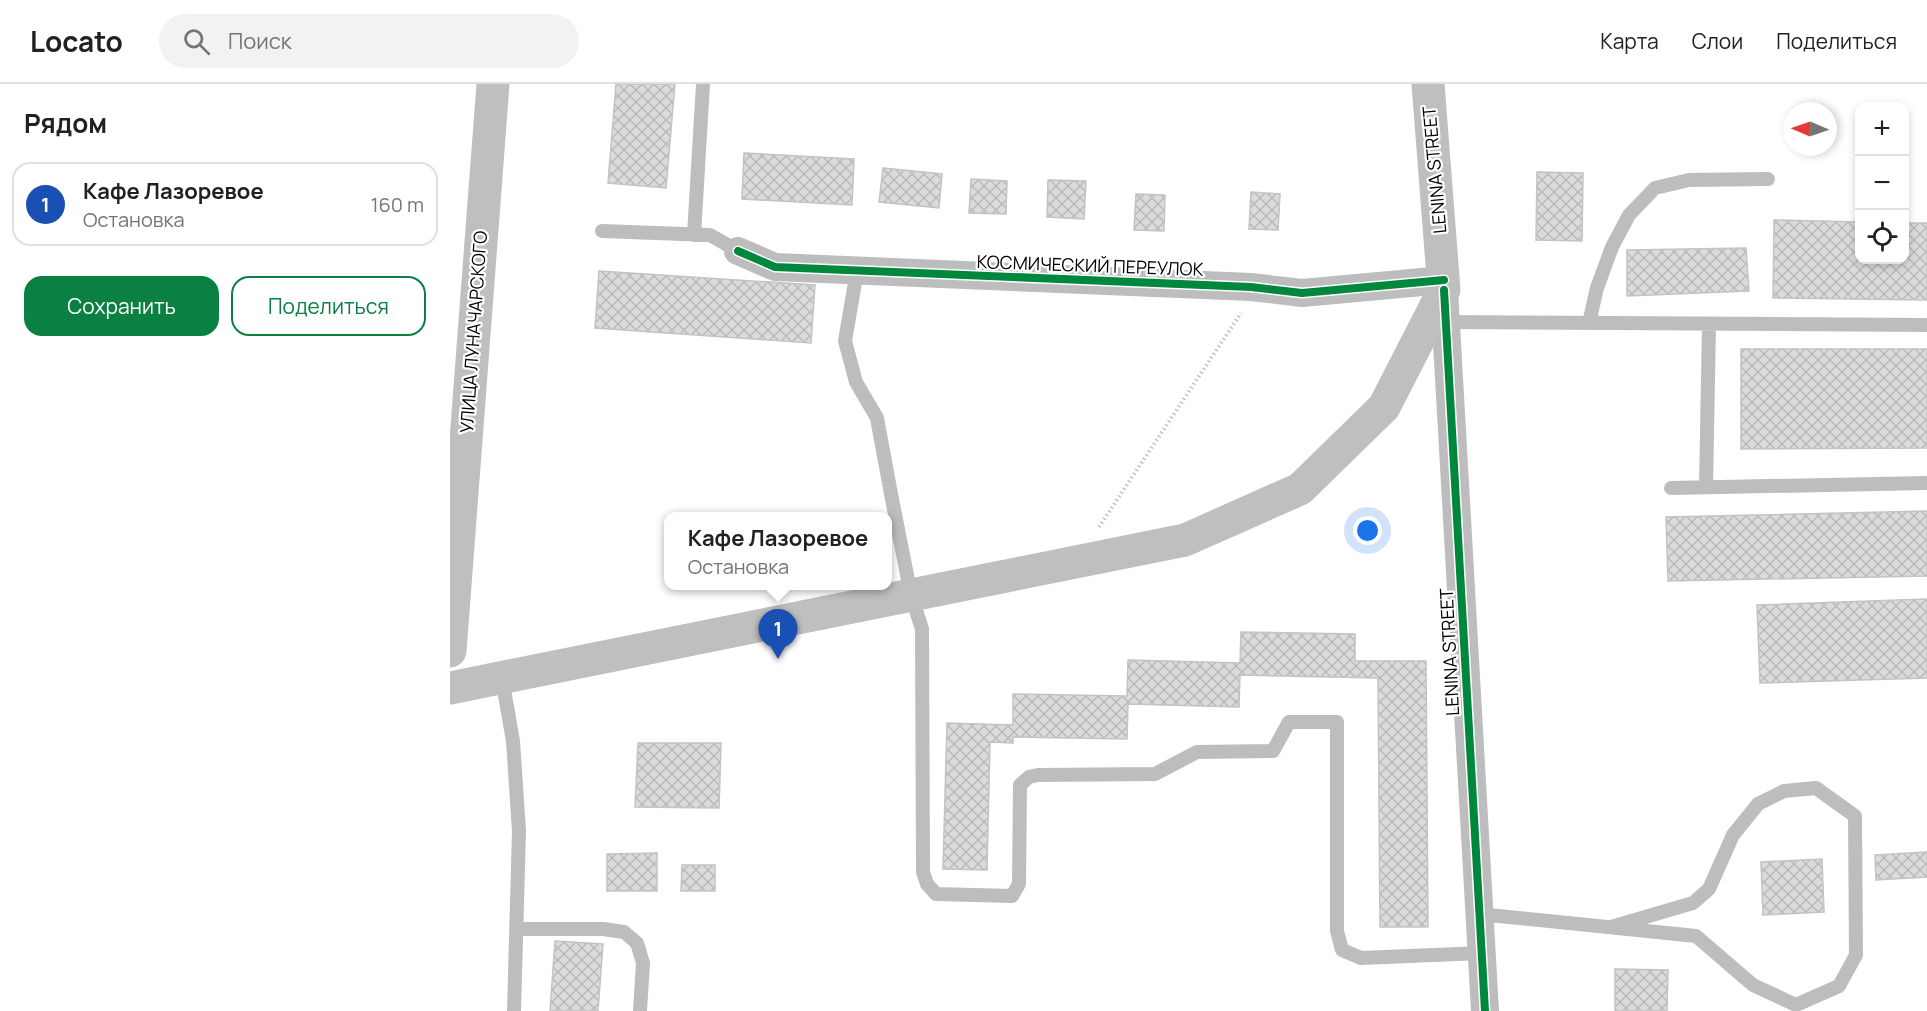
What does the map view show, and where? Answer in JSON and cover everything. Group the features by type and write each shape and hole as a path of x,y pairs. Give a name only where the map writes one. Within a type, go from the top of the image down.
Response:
{"main road":[{"name":"УЛИЦА ЛУНАЧАРСКОГО","path":"450,651 493,84"},
{"name":"LENINA STREET","path":"1428,84 1444,285"},
{"path":"450,688 1185,540 1300,489 1384,407 1444,285"}],"street":[{"name":"КОСМИЧЕСКИЙ ПЕРЕУЛОК","path":"738,251 775,267 1257,287 1302,293 1444,285"},
{"name":"LENINA STREET","path":"1444,285 1485,1011"}],"lane":[{"path":"694,235 703,84"},
{"path":"1589,323 1597,288 1612,247 1629,215 1655,188 1689,180 1768,179"},
{"path":"602,231 710,236 738,251"},
{"path":"857,271 845,341 856,382 877,418 911,595 922,629 923,872 927,884 936,894 1012,896 1019,884 1020,785 1029,777 1038,774 1155,774 1197,752 1273,751 1289,722 1337,722 1338,931 1342,950 1361,958 1482,953"},
{"path":"1446,322 1927,325"},
{"path":"1706,487 1708,324"},
{"path":"1671,488 1927,483"},
{"path":"502,678 513,741 519,831 514,1011"},
{"path":"1479,914 1696,936 1753,985 1796,1005 1839,986 1856,955 1855,816 1816,788 1784,791 1758,804 1733,835 1709,889 1693,903 1611,927"},
{"path":"516,928 603,929 624,932 637,943 644,963 640,1011"}],"path":[{"path":"1077,562 1257,287"}],"building":[{"path":"616,84 675,84 666,188 608,183"},
{"path":"744,153 854,159 852,205 742,199"},
{"path":"883,168 942,174 939,208 879,202"},
{"path":"1537,172 1583,173 1582,241 1536,240"},
{"path":"971,179 1007,181 1006,214 969,213"},
{"path":"1048,180 1086,181 1084,219 1047,217"},
{"path":"1251,192 1280,194 1278,230 1249,229"},
{"path":"1136,194 1165,195 1164,231 1134,230"},
{"path":"1774,220 1855,222 1855,264 1909,264 1909,223 1927,223 1927,300 1773,298"},
{"path":"1746,248 1749,291 1627,296 1627,250"},
{"path":"599,271 815,285 811,343 595,328"},
{"path":"1741,349 1927,349 1927,448 1741,449"},
{"path":"1927,511 1927,576 1668,581 1666,517"},
{"path":"1927,599 1927,678 1760,683 1757,605"},
{"path":"1241,632 1355,634 1355,661 1426,661 1428,927 1380,927 1378,678 1240,675 1239,707 1128,704 1127,739 1013,737 1013,743 990,742 987,870 943,869 947,723 1013,725 1013,694 1127,696 1128,660 1240,663"},
{"path":"638,743 721,743 719,808 635,807"},
{"path":"1927,852 1927,877 1876,880 1875,855"},
{"path":"657,853 657,891 607,891 607,854"},
{"path":"1822,859 1824,912 1763,915 1761,862"},
{"path":"682,865 715,865 715,891 681,891"},
{"path":"555,941 603,944 598,1011 550,1011"},
{"path":"1615,969 1668,970 1667,1011 1615,1011"}],"cycle path":[{"path":"738,251 775,267 1251,287 1302,293 1444,280"},
{"path":"1444,290 1485,1011"}],"place":[{"name":"Кафе Лазоревое","path":"778,659"}]}
